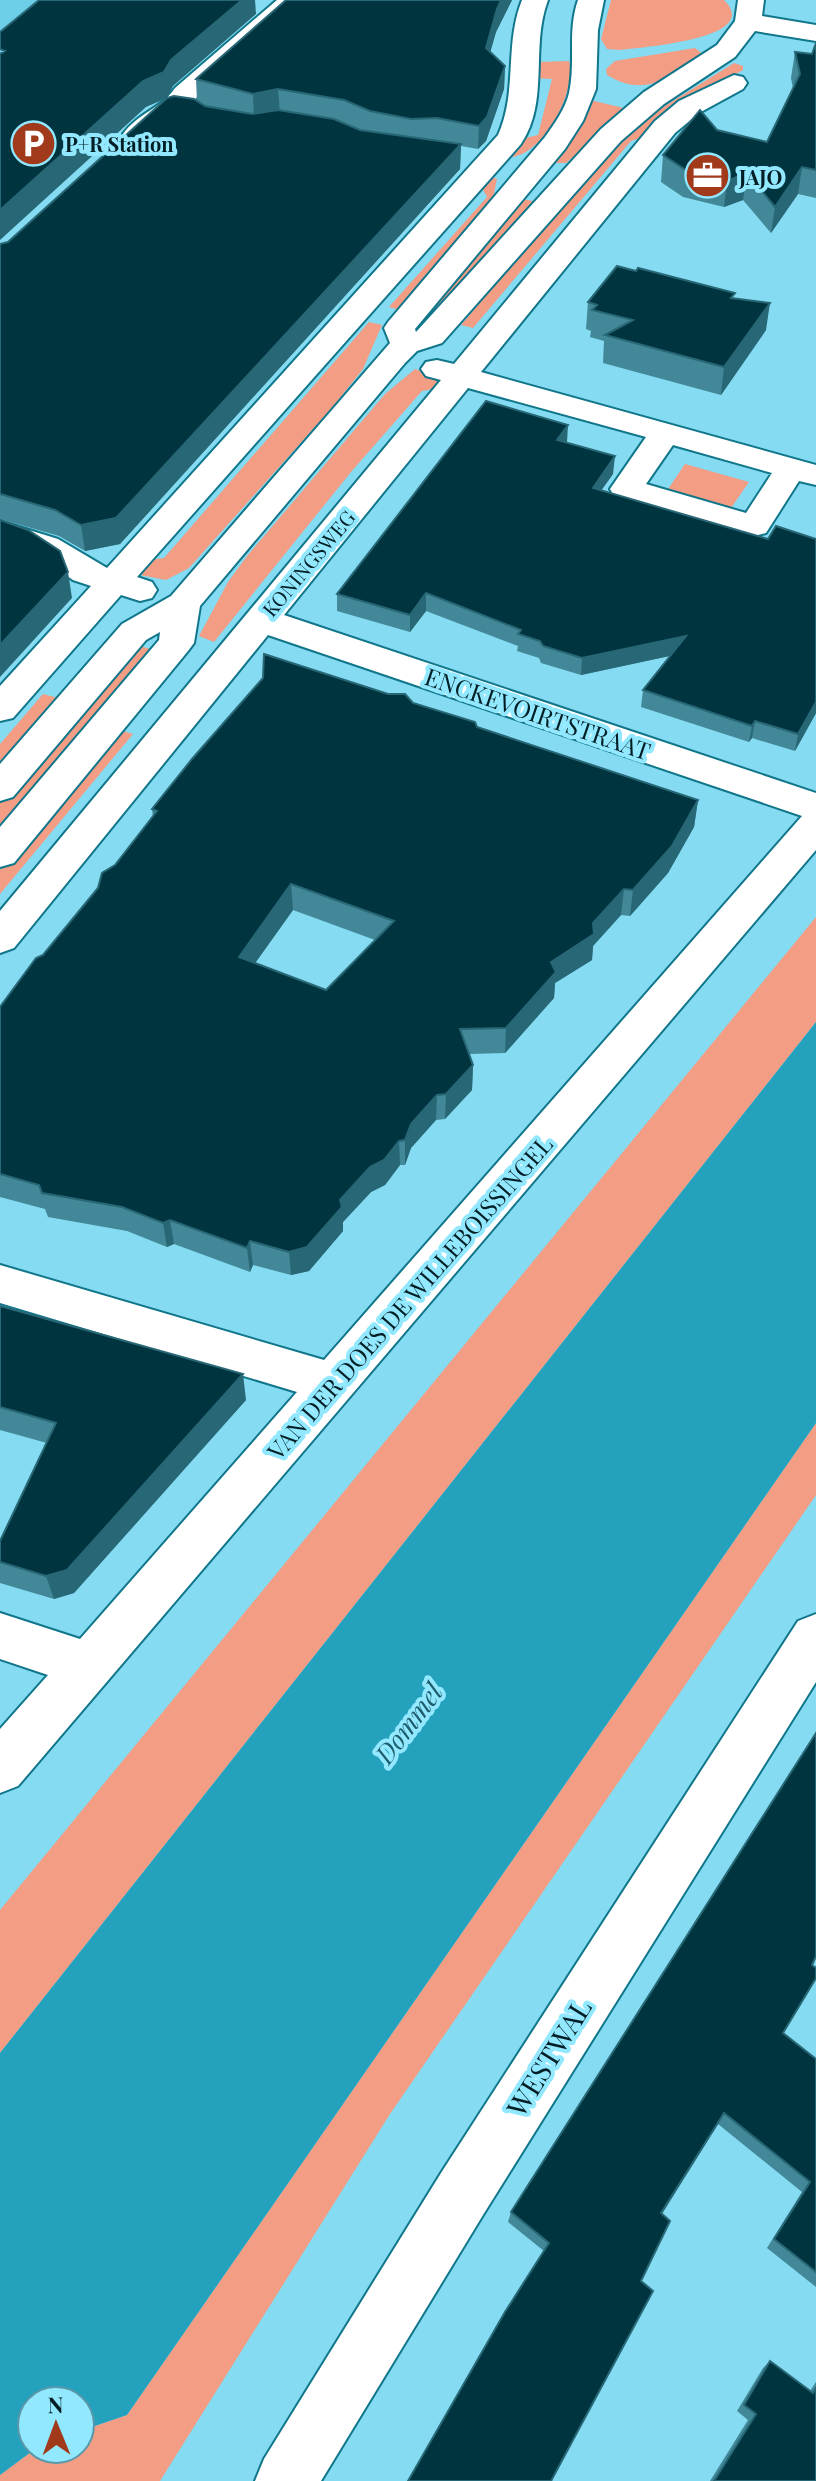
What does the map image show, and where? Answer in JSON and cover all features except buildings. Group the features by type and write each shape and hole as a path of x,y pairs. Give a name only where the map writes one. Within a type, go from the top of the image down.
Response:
{"street":[{"path":"123,147 158,115 174,109 183,101 185,94 292,0"},
{"path":"0,709 511,138 521,114 525,90 524,35 535,0"},
{"path":"400,350 399,328 569,122 584,83 585,21 591,0"},
{"path":"0,788 134,632 183,604 400,350 431,337 611,135 654,98 722,55 749,11 816,33"},
{"path":"584,83 612,97 654,98"},
{"name":"KONINGSWEG","path":"0,938 675,116 734,83"},
{"path":"174,109 205,115"},
{"path":"459,157 573,179"},
{"path":"400,350 462,376 804,472 754,526 626,489 665,433"},
{"path":"0,531 46,546 85,572 183,604"},
{"path":"0,853 176,643 183,604"},
{"name":"ENCKEVOIRTSTRAAT","path":"261,620 816,807"},
{"name":"VAN DER DOES DE WILLEBOISSINGEL","path":"0,1768 816,825"},
{"path":"0,1284 334,1383"},
{"path":"0,1636 89,1665"},
{"name":"WESTWAL","path":"286,2481 462,2194 816,1637"}],"shaded area":[{"path":"0,0 72,0 0,60"},
{"path":"611,0 724,0 732,13 728,24 695,38 620,50 607,49 601,39"},
{"path":"695,48 704,55 657,82 634,85 607,75 606,69 615,61"},
{"path":"569,61 568,88 555,119 535,145 511,157 521,139 538,135 552,79 535,78 538,62"},
{"path":"734,63 743,66 743,70 670,111 650,135 631,141 473,328 461,325 621,137 644,119"},
{"path":"590,100 628,109 566,163 549,163"},
{"path":"491,177 497,179 493,198 400,310 389,307 487,197 481,186"},
{"path":"519,198 541,203 439,320 420,315"},
{"path":"369,322 382,325 363,369 189,568 166,580 140,575 138,570 148,560 164,558"},
{"path":"415,369 446,378 439,388 422,391 351,472 214,642 199,636 228,582 247,556 385,394"},
{"path":"685,464 749,482 729,511 666,492"},
{"path":"140,646 153,650 0,838 0,801"},
{"path":"43,694 58,698 0,766 0,744"},
{"path":"119,730 133,734 0,894 0,870"},
{"path":"816,917 816,1022 0,2053 0,1910"},
{"path":"816,1423 816,1495 390,2114 160,2481 0,2481 0,2475 16,2463 96,2465 96,2426 127,2415"}],"water":[{"name":"Dommel","path":"816,1022 816,1423 127,2415 96,2426 96,2385 16,2385 16,2463 0,2475 0,2053"}],"place":[{"name":"P+R Station","path":"34,143"},
{"name":"JAJO","path":"708,176"}]}
